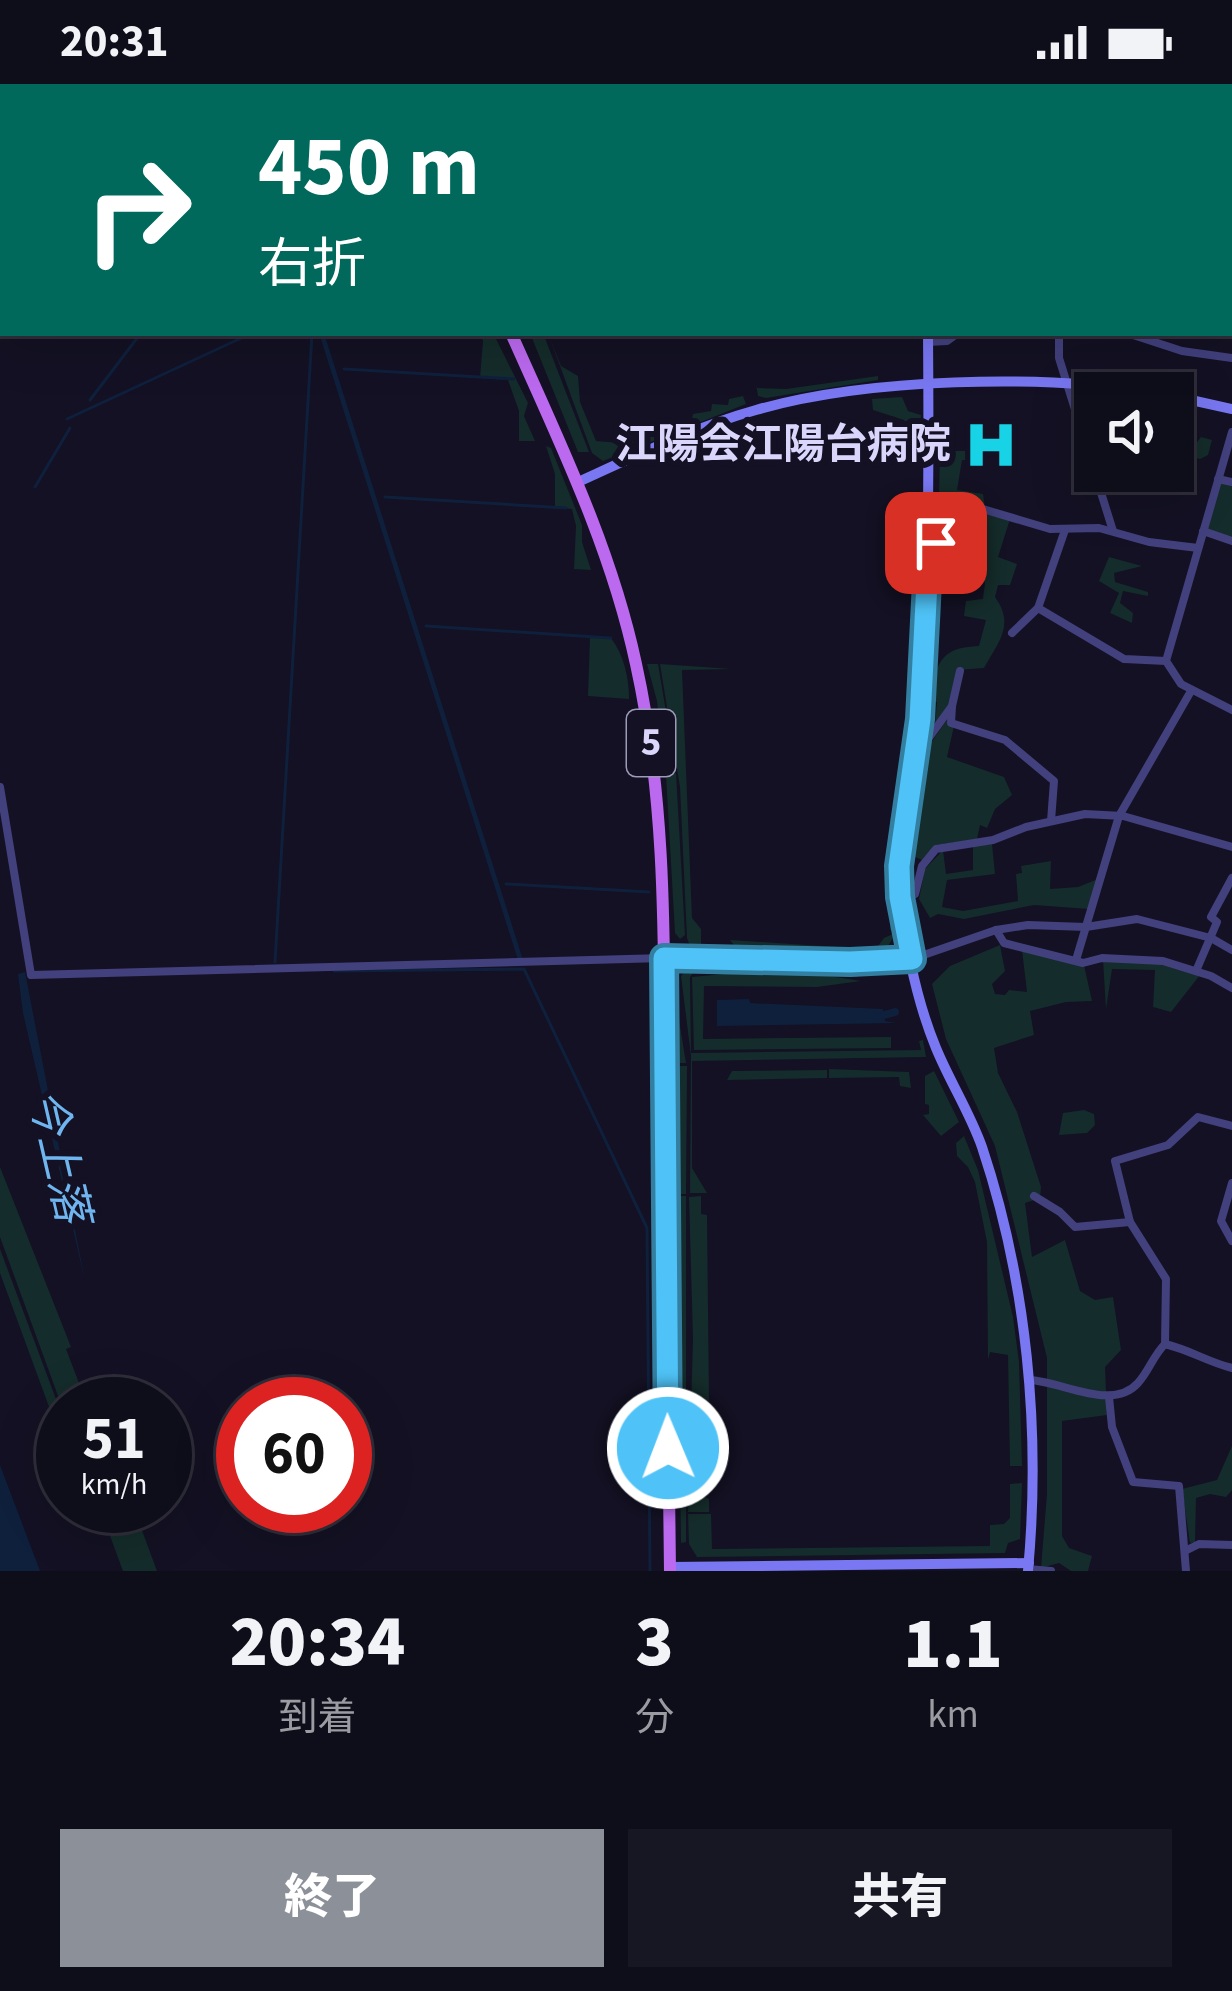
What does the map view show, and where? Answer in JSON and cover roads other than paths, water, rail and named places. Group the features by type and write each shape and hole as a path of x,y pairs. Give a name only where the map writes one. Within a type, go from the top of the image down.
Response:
{"main road":[{"name":"5","path":"512,336 578,482 620,599 644,703 661,843 670,1569"}],"street":[{"path":"1059,336 1059,358 1113,531"},
{"path":"1136,336 1182,351 1232,358"},
{"path":"928,338 929,543 918,742 902,842 900,897 928,1028 988,1169 1023,1319 1033,1569"},
{"path":"578,482 756,410 840,392 1074,385"},
{"path":"1194,401 1232,410"},
{"path":"1232,432 1166,661 1173,676 1191,691 1232,710"},
{"path":"1218,479 1232,482"},
{"path":"929,543 948,541 966,504 1065,530 1088,527 1198,548"},
{"path":"1012,633 1038,608 1065,530"},
{"path":"1203,531 1232,541"},
{"path":"1038,608 1124,659 1166,661"},
{"path":"960,671 951,724 1005,740 1054,781 1052,821"},
{"path":"1076,960 1119,816 1191,691"},
{"path":"918,742 928,739 952,706"},
{"path":"0,787 9,878 31,975 664,958 912,959 996,930 1028,925 1085,927 1137,919 1211,938 1232,950"},
{"path":"900,897 915,894 922,866 936,849 993,840 1085,814 1119,816 1232,847"},
{"path":"1196,970 1217,922 1211,917 1232,878"},
{"path":"996,930 1004,943 1076,960 1163,961 1196,970 1232,988"},
{"path":"1029,1380 1109,1396 1138,1383 1165,1344 1166,1279 1130,1222 1115,1161 1168,1144 1198,1117 1232,1126"},
{"path":"1232,1183 1221,1221 1232,1241"},
{"path":"1034,1196 1075,1227 1130,1222"},
{"path":"1165,1344 1193,1350 1232,1368"},
{"path":"1109,1396 1112,1427 1133,1482 1179,1486 1186,1571"},
{"path":"1186,1550 1199,1544 1232,1545"},
{"path":"670,1569 1051,1571"}],"water":[{"path":"320,336 325,336 523,960 518,960"},
{"name":"今上落","path":"25,972 85,1281 23,1013 18,974"},
{"path":"749,999 750,1003 883,1009 885,1021 896,1023 717,1026 717,1000"},
{"path":"0,1465 40,1571 0,1571"}],"waterway":[{"path":"90,400 139,336"},
{"path":"67,419 246,336"},
{"path":"275,962 312,336"},
{"path":"344,369 514,379"},
{"path":"35,487 70,428"},
{"path":"385,497 566,508"},
{"path":"426,626 611,638"},
{"path":"506,884 649,892"},
{"path":"334,971 524,969 647,1228 650,1571"},
{"path":"884,1015 895,1012"}],"place":[{"name":"江陽会江陽台病院","path":"991,445"}]}
